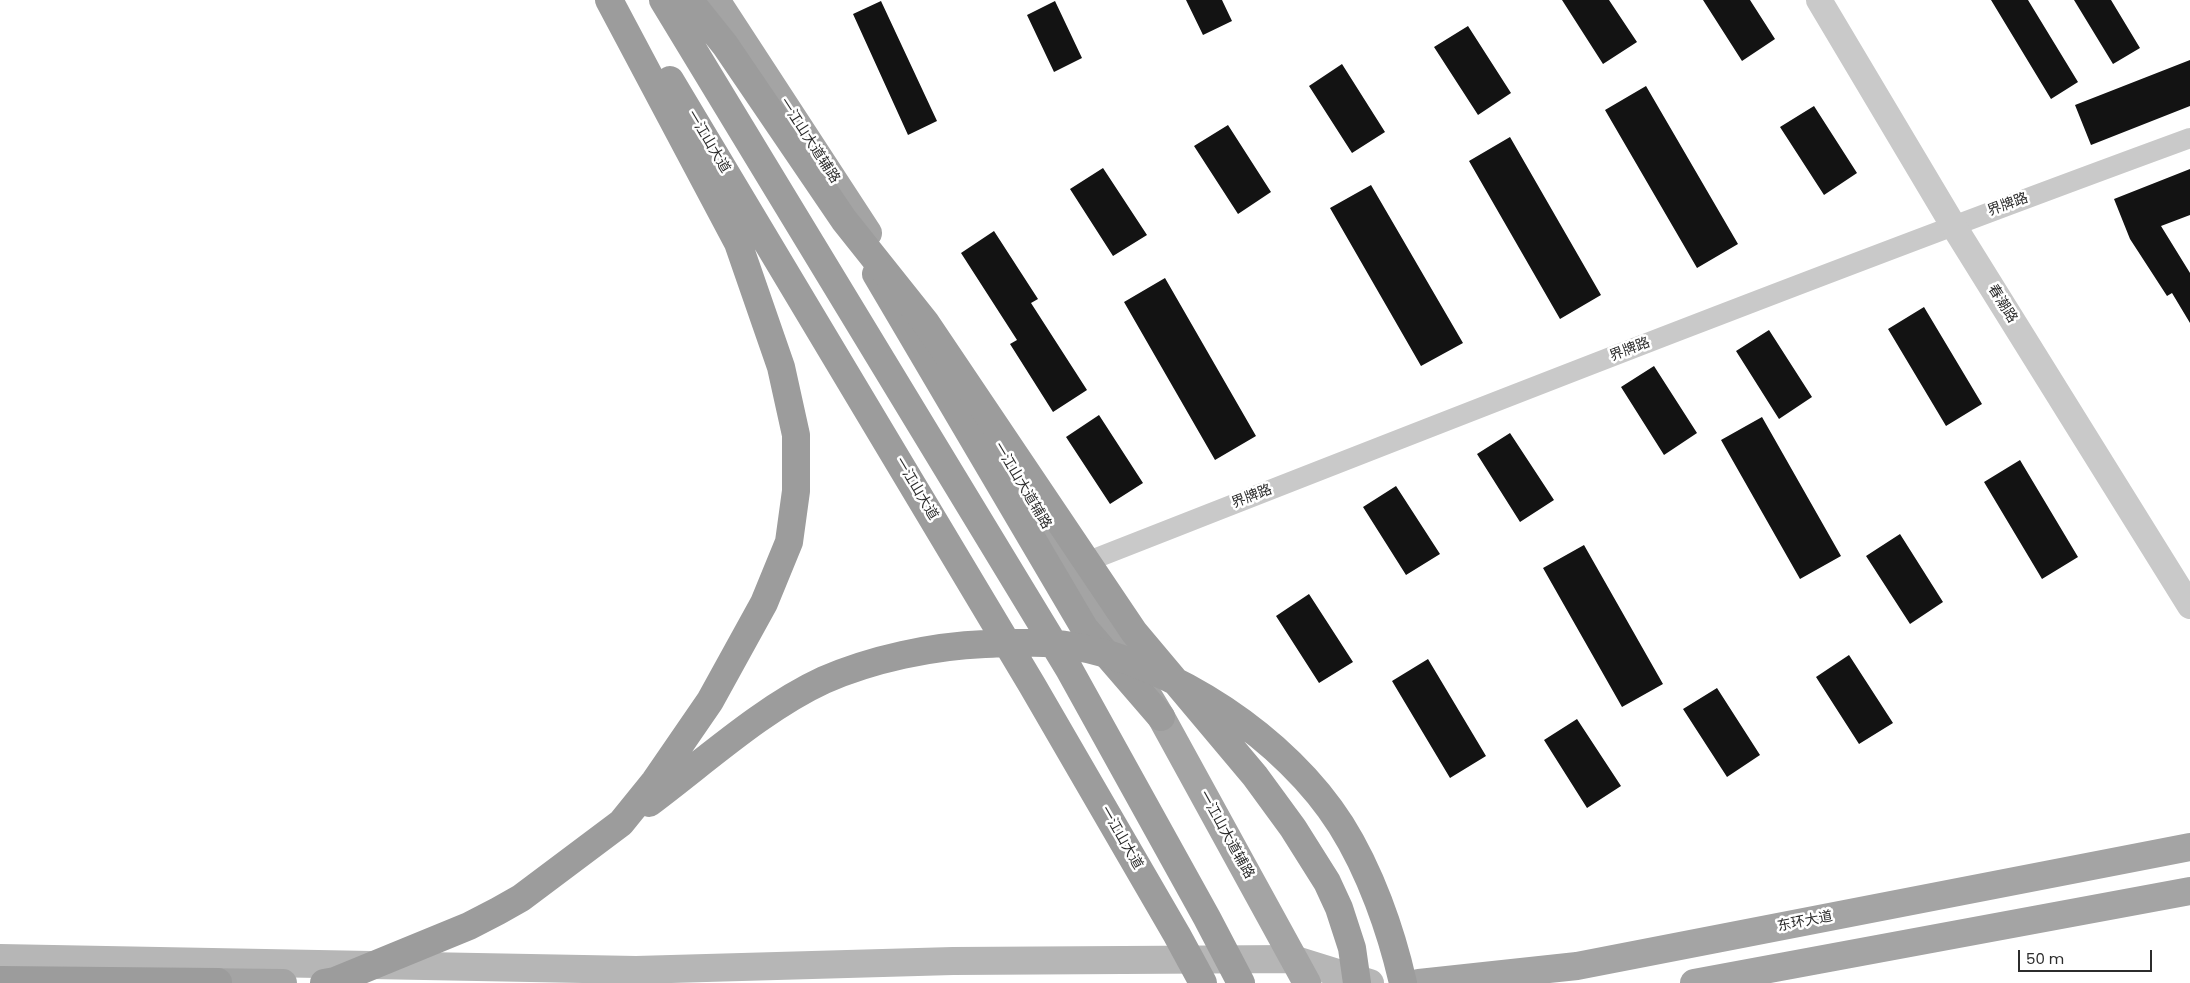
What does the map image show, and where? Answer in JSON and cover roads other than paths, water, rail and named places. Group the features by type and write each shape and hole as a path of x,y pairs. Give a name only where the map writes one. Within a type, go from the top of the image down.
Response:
{"highway":[{"path":"609,0 738,242 781,367 796,435 796,491 789,542 764,603 710,701 655,781 621,823"},
{"name":"一江山大道","path":"622,0 1032,685 1177,935 1202,983"},
{"path":"663,0 1069,669 1241,983"},
{"path":"689,0 725,45 844,220 1085,629 1161,717"},
{"path":"844,220 926,323 1134,632 1254,776 1293,828 1327,882 1339,908 1352,948 1357,983"},
{"path":"324,983 335,981 469,926 521,898 770,711 825,680 864,666 954,646 1019,643 1073,646 1147,668 1213,702 1237,718 1290,763 1310,786 1345,833 1378,899 1403,983"},
{"path":"0,979 208,982"}],"main road":[{"name":"一江山大道辅路","path":"716,0 844,196 1072,568 1161,717 1307,983"},
{"name":"东环大道","path":"1419,983 1577,966 2190,848"},
{"path":"1694,983 2190,891"},
{"path":"0,958 636,970 953,961 1294,958 1370,983"},
{"path":"208,982 283,983"}],"street":[{"name":"春潮路","path":"1819,0 1953,225 2190,606"},
{"name":"界牌路","path":"1072,568 1953,225 2190,138"}]}
